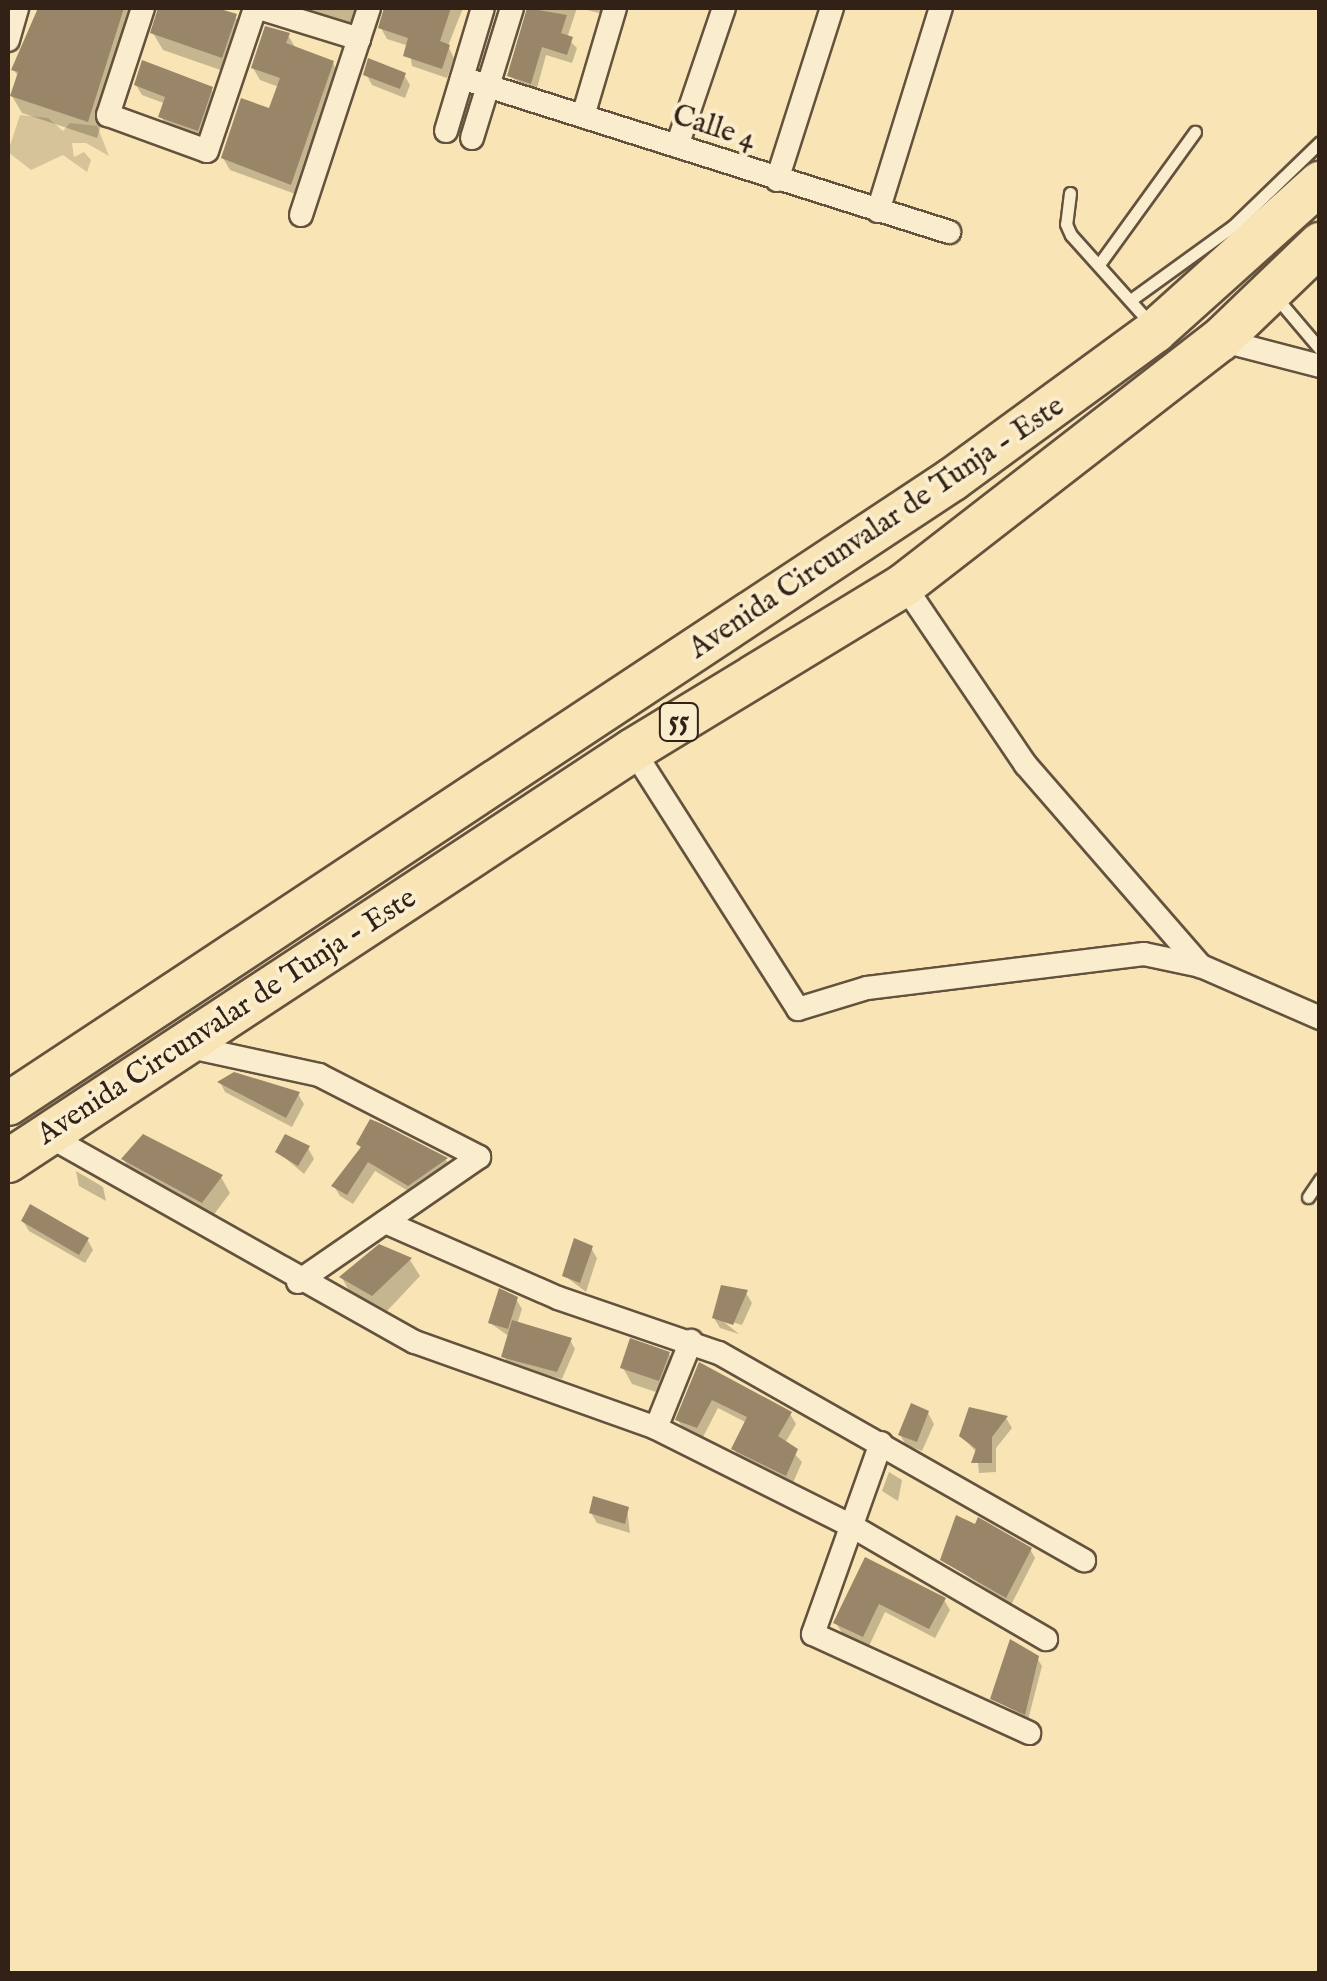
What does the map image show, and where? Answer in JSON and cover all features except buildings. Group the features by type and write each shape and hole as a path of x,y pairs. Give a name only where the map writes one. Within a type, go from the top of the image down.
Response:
{"highway":[{"name":"Avenida Circunvalar de Tunja - Este","path":"8,1104 953,480 1143,315 1320,183"},
{"name":"Avenida Circunvalar de Tunja - Este","path":"8,1161 633,750 904,585 1220,340 1320,244"}],"street":[{"path":"8,40 18,8"},
{"path":"143,8 108,115 207,151 257,8 359,39"},
{"path":"301,215 368,8"},
{"path":"446,131 483,8"},
{"path":"472,138 512,8"},
{"path":"584,116 615,8"},
{"path":"677,146 724,8"},
{"path":"777,180 832,8"},
{"path":"878,211 941,8"},
{"name":"Calle 4","path":"462,78 949,232"},
{"path":"1220,340 1320,366"},
{"path":"904,585 1026,765 1201,966"},
{"path":"633,750 798,1009 867,988 1125,956 1201,966 1320,1018"},
{"path":"183,1046 319,1075 479,1157 298,1282"},
{"path":"47,1135 298,1282 415,1342 656,1428 850,1524 1046,1639"},
{"path":"385,1222 558,1298 691,1342 881,1443 1084,1560"},
{"path":"656,1428 691,1342"},
{"path":"881,1443 813,1634 1029,1733"}],"lane":[{"path":"1100,264 1195,132"},
{"path":"1070,193 1066,224 1143,315 1320,142"},
{"path":"1272,292 1320,350"},
{"path":"1308,1196 1320,1179"}],"shaded area":[{"path":"20,115 48,118 63,131 70,123 97,126 109,156 86,143 72,143 74,157 84,152 91,160 87,172 63,155 31,170 8,152"}]}
